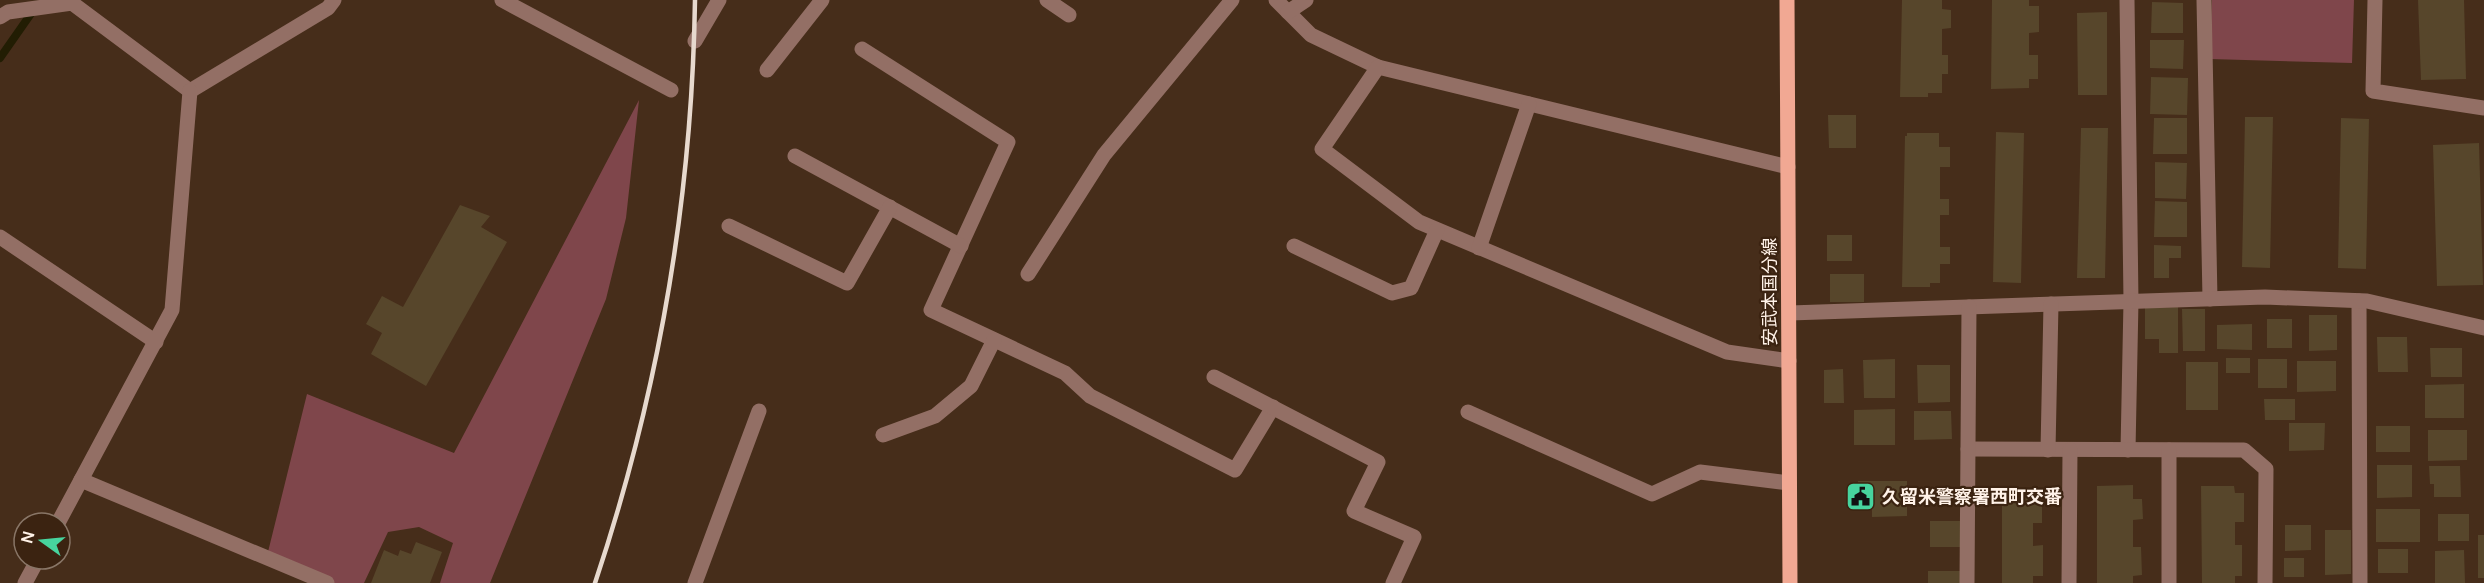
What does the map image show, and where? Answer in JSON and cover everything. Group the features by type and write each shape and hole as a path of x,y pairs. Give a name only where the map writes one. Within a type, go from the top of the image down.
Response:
{"main road":[{"name":"安武本国分線","path":"1787,0 1790,583"}],"street":[{"path":"189,91 328,8 334,0"},
{"path":"502,0 671,90"},
{"path":"695,41 719,0"},
{"path":"767,70 822,0"},
{"path":"1047,0 1069,15"},
{"path":"1028,274 1104,155 1232,0"},
{"path":"1276,0 1311,35 1378,67 1788,167"},
{"path":"1288,12 1306,0"},
{"path":"2127,0 2132,301 2128,450"},
{"path":"2204,0 2210,298"},
{"path":"2375,0 2373,91 2484,108"},
{"path":"0,17 8,12 73,2 189,91"},
{"path":"862,49 1008,142 931,310 1065,373 1090,396 1235,470 1273,407"},
{"path":"1378,67 1322,148 1419,222 1727,352 1789,361"},
{"path":"64,511 172,310 189,91"},
{"path":"1479,248 1528,104"},
{"path":"795,156 961,246"},
{"path":"729,226 847,283 890,207"},
{"path":"1294,246 1392,292 1411,288 1437,230"},
{"path":"0,237 156,342"},
{"path":"1790,313 2265,297 2359,301 2484,328"},
{"path":"2359,301 2360,583"},
{"path":"2048,450 2051,304"},
{"path":"1967,583 1969,307"},
{"path":"883,435 935,416 971,386 994,340"},
{"path":"1214,377 1378,462 1354,512 1414,537 1393,583"},
{"path":"695,583 759,411"},
{"path":"1468,412 1652,494 1700,472 1789,483"},
{"path":"1968,449 2244,450 2266,469 2265,583"},
{"path":"2069,583 2070,450"},
{"path":"2169,450 2169,583"},
{"path":"81,480 327,583"}],"shaded area":[{"path":"2212,0 2354,0 2352,63 2210,59"},
{"path":"639,100 626,218 606,299 490,583 440,583 453,543 419,527 388,532 364,583 326,583 267,556 307,394 454,453"}],"building":[{"path":"1902,0 1942,0 1942,9 1951,10 1951,28 1942,29 1942,55 1948,55 1948,74 1942,74 1942,93 1928,93 1928,97 1900,97"},
{"path":"1992,0 2029,0 2029,6 2039,6 2039,32 2029,33 2029,55 2038,55 2038,79 2029,79 2029,88 1991,89"},
{"path":"2418,0 2464,0 2466,79 2421,80"},
{"path":"2152,2 2183,3 2183,33 2151,33"},
{"path":"2107,12 2107,95 2078,95 2077,13"},
{"path":"2150,40 2184,40 2183,69 2150,68"},
{"path":"2151,77 2188,78 2187,115 2150,114"},
{"path":"1828,115 1856,115 1856,148 1829,148"},
{"path":"2245,117 2273,117 2270,268 2242,267"},
{"path":"2154,118 2187,118 2187,154 2153,154"},
{"path":"2341,118 2369,119 2366,269 2338,268"},
{"path":"2081,128 2108,128 2105,278 2077,278"},
{"path":"1996,132 2024,133 2021,283 1993,282"},
{"path":"1907,133 1939,133 1939,147 1950,147 1950,167 1940,167 1940,199 1949,199 1949,215 1940,215 1940,247 1950,247 1950,264 1940,264 1940,283 1930,283 1930,287 1902,287 1905,136"},
{"path":"2479,143 2483,285 2437,286 2433,145"},
{"path":"2155,162 2187,163 2186,199 2155,198"},
{"path":"2155,201 2187,202 2187,237 2154,237"},
{"path":"460,205 490,216 481,227 507,242 426,386 371,354 382,333 366,324 382,296 403,307"},
{"path":"1827,235 1852,235 1852,261 1827,261"},
{"path":"2154,245 2181,246 2181,258 2169,258 2169,278 2154,278"},
{"path":"1830,274 1864,274 1864,302 1830,302"},
{"path":"2178,307 2178,353 2159,353 2159,339 2145,339 2145,308"},
{"path":"2182,309 2205,309 2205,351 2183,351"},
{"path":"2309,315 2337,315 2337,350 2309,351"},
{"path":"2267,319 2292,319 2292,348 2267,348"},
{"path":"2252,324 2252,350 2217,349 2217,325"},
{"path":"2377,337 2407,337 2408,372 2378,372"},
{"path":"2430,348 2462,348 2462,377 2431,377"},
{"path":"2226,358 2250,358 2250,373 2226,373"},
{"path":"1895,359 1895,398 1864,398 1863,360"},
{"path":"2258,359 2287,359 2287,388 2258,388"},
{"path":"2297,361 2336,361 2336,391 2297,392"},
{"path":"2186,362 2218,362 2218,410 2186,410"},
{"path":"1917,365 1950,365 1950,402 1918,403"},
{"path":"1843,369 1844,403 1824,403 1824,370"},
{"path":"2464,384 2464,418 2425,418 2425,385"},
{"path":"2264,399 2295,399 2295,420 2265,420"},
{"path":"1895,409 1895,445 1854,445 1854,410"},
{"path":"1914,411 1951,411 1952,439 1914,440"},
{"path":"2289,423 2325,423 2324,450 2289,451"},
{"path":"2376,426 2410,426 2410,452 2376,452"},
{"path":"2428,430 2467,430 2467,460 2428,461"},
{"path":"2377,465 2412,465 2412,497 2377,498"},
{"path":"2429,466 2460,466 2461,497 2434,497 2434,484 2430,484"},
{"path":"1858,481 1907,481 1907,516 1872,517 1872,506 1858,506"},
{"path":"2133,485 2133,499 2142,499 2143,519 2133,520 2133,547 2141,547 2142,575 2133,576 2133,583 2097,583 2097,486"},
{"path":"2201,486 2234,486 2235,493 2244,493 2244,522 2235,522 2235,545 2242,545 2242,576 2235,576 2235,583 2202,583"},
{"path":"2033,491 2033,494 2042,494 2042,523 2033,523 2033,546 2043,545 2043,576 2033,576 2033,583 2002,583 2002,492"},
{"path":"2376,509 2420,509 2420,542 2376,542"},
{"path":"2438,514 2469,514 2469,541 2438,541"},
{"path":"1930,521 1961,521 1962,547 1930,547"},
{"path":"2285,525 2311,525 2311,550 2285,551"},
{"path":"2325,530 2351,530 2351,574 2325,575"},
{"path":"2478,535 2484,535 2484,578 2478,578"},
{"path":"416,542 442,552 430,583 371,583 384,550 398,556 400,550 411,554"},
{"path":"2378,549 2408,549 2408,573 2378,573"},
{"path":"2464,550 2465,583 2435,583 2435,551"},
{"path":"2284,558 2304,558 2304,577 2284,577"},
{"path":"1928,571 1960,571 1961,583 1928,583"}],"waterway":[{"path":"0,58 35,8"}],"railway":[{"path":"595,583 637,440 668,295 687,148 695,0"}],"place":[{"name":"久留米警察署西町交番","path":"1861,497"}]}
